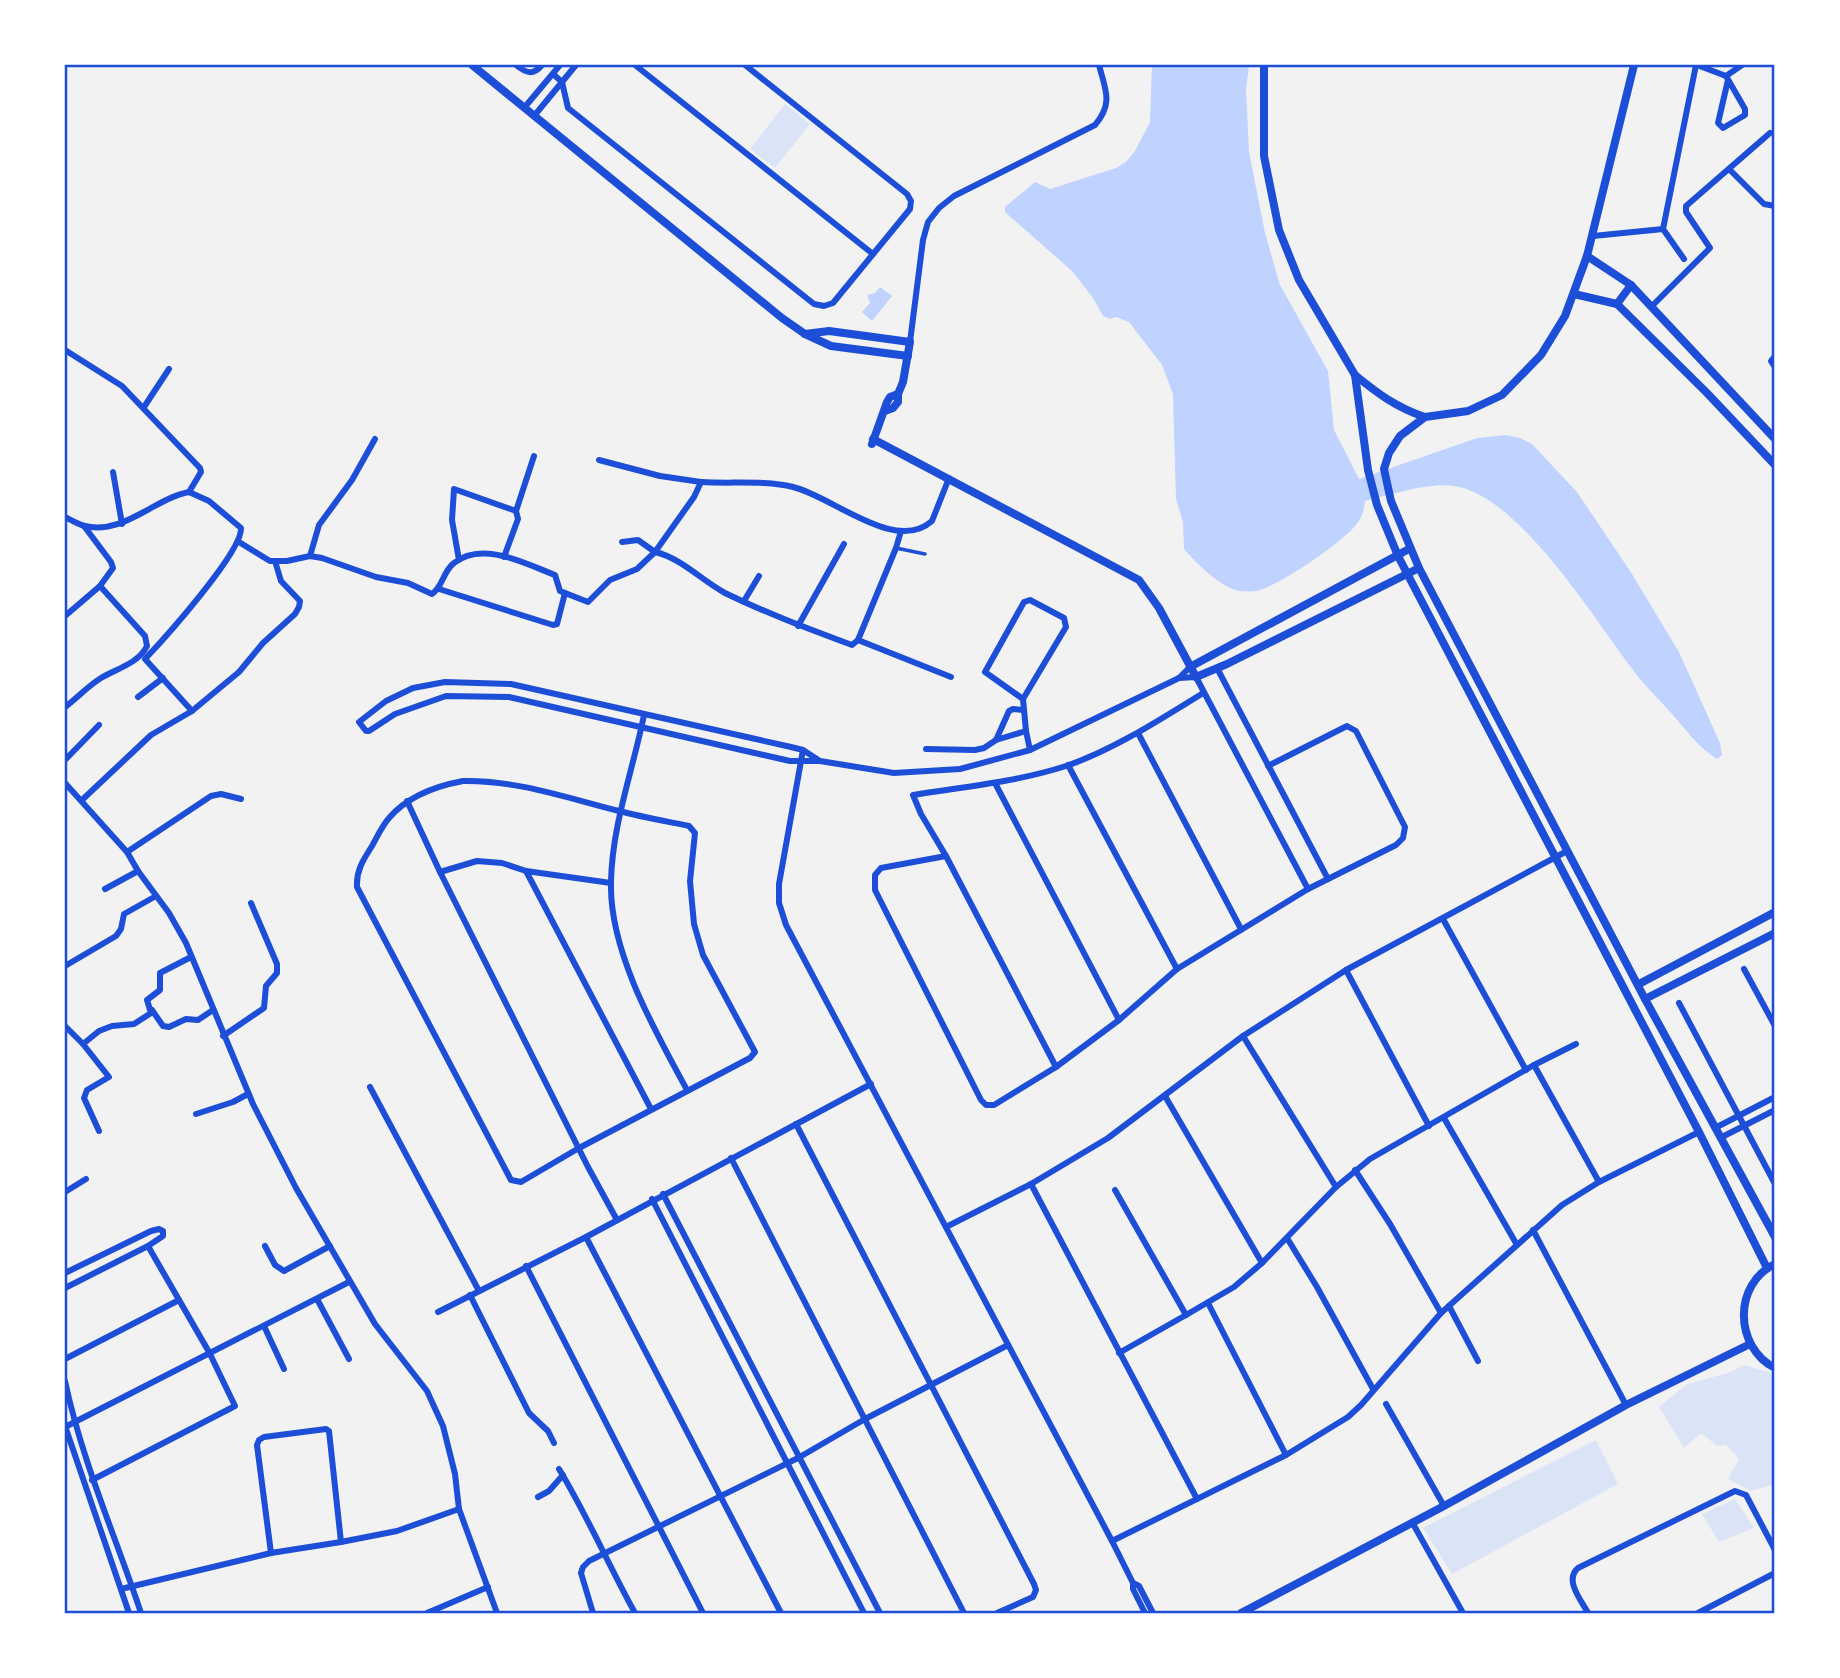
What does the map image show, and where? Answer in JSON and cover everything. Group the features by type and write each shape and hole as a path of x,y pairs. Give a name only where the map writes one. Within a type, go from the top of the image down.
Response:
{"street":[{"path":"472,65 782,318 831,346 907,360"},
{"path":"516,65 531,73 542,65"},
{"path":"524,108 560,65"},
{"path":"534,116 576,65"},
{"path":"635,65 873,254"},
{"path":"553,74 562,82 568,108 814,304 824,306 833,303 910,209 911,201 907,194 746,65"},
{"path":"1099,65 1108,98 1103,116 1095,125 954,196 939,208 928,222 898,402 885,411 872,441 883,449 887,447 950,478 1139,579 1196,677 1308,889"},
{"path":"1264,65 1264,156 1279,230 1299,280 1355,375 1404,410 1425,417 1468,411 1508,390 1541,355 1560,324 1587,257 1634,65"},
{"path":"1684,259 1663,229 1697,65 1727,78 1745,112 1745,115 1723,128 1718,123 1727,78 1742,65"},
{"path":"1652,306 1709,250 1710,245 1684,209 1770,133"},
{"path":"1730,170 1764,204 1775,206"},
{"path":"1593,236 1663,229"},
{"path":"1587,257 1631,285 1775,439"},
{"path":"1617,304 1631,285"},
{"path":"1574,294 1617,304 1707,393 1775,466"},
{"path":"806,334 830,331 910,342"},
{"path":"65,351 122,386 201,472 189,492 162,501 122,524 84,526"},
{"path":"1775,356 1771,361 1775,367"},
{"path":"144,407 169,369"},
{"path":"1355,375 1368,470 1377,505 1406,575 1771,1266 1751,1287 1743,1311 1744,1328 1750,1343 1759,1356 1775,1368"},
{"path":"1425,417 1394,443 1384,469 1391,501 1409,550 1645,999 1775,1237"},
{"path":"310,556 319,525 352,480 375,439"},
{"path":"504,557 518,519 516,511 534,456"},
{"path":"600,460 668,478 795,487 885,529 901,531 928,526 950,478"},
{"path":"113,472 122,524"},
{"path":"239,542 264,559 275,561 310,556 376,577 408,583 432,594 439,589 447,571 458,559 484,553 555,575 560,591 590,602 610,580 637,569 655,552 694,497 701,482"},
{"path":"458,559 452,520 454,489 516,511"},
{"path":"65,707 102,678 143,657 201,593 239,542 242,533 237,524 209,501 189,492"},
{"path":"65,517 84,526 113,568 100,586 65,616"},
{"path":"622,542 638,540 655,552 668,555 714,587 798,626 852,645 858,640 901,531"},
{"path":"798,626 844,544"},
{"path":"820,761 803,750 511,684 445,682 413,688 386,701 360,720 360,724 369,731 395,714 446,696 509,697 801,762 820,761 894,773 929,773 960,769 1030,750 1179,678 1190,667 1211,655 1409,550"},
{"path":"82,800 151,735 192,711 239,672 263,643 287,622 299,607 300,601 281,581 275,561"},
{"path":"1179,678 1196,677 1217,668 1419,568"},
{"path":"744,601 759,576"},
{"path":"100,586 145,636 147,646 143,657"},
{"path":"439,589 553,625 557,624 565,593"},
{"path":"1023,699 988,676 985,668 1024,602 1030,600 1064,618 1066,626 1023,699 1030,750"},
{"path":"858,640 951,677"},
{"path":"1211,655 1328,879"},
{"path":"143,657 192,711"},
{"path":"138,697 163,678"},
{"path":"445,682 446,696"},
{"path":"1055,1067 913,795 961,790 1068,765 1138,733 1203,693"},
{"path":"996,740 1009,711 1023,710"},
{"path":"644,715 620,811 611,883 615,923 644,1012 687,1090"},
{"path":"65,760 99,725"},
{"path":"946,856 881,868 874,874 875,890 986,1105 994,1105 1055,1067 1119,1020 1177,969 1308,889 1396,845 1403,838 1405,827 1356,732 1347,726 1268,766"},
{"path":"926,749 975,750 1026,731"},
{"path":"1138,733 1241,929"},
{"path":"803,750 779,884 779,903 786,925 1112,1541 1145,1613"},
{"path":"1068,765 1177,969"},
{"path":"482,781 528,786 620,811 689,825 695,834 690,881 695,924 703,955 755,1052 750,1058 579,1148 522,1182 511,1180 357,887 359,867 388,818 407,801 442,785 482,781"},
{"path":"65,783 127,852 169,913 191,957 248,1094 296,1188 384,1338 423,1385 437,1409 456,1475 460,1509 497,1613"},
{"path":"995,783 1119,1020"},
{"path":"127,852 211,796 221,794 241,799"},
{"path":"407,801 440,872 617,1220"},
{"path":"946,1227 1031,1184 1108,1138 1243,1036 1346,970 1567,851"},
{"path":"440,872 477,861 611,883"},
{"path":"105,889 138,871"},
{"path":"526,871 651,1109"},
{"path":"65,966 116,936 121,929 124,914 156,896"},
{"path":"223,1036 264,1008 266,986 277,973 273,951 251,903"},
{"path":"1639,984 1775,912"},
{"path":"1443,919 1526,1070"},
{"path":"1645,999 1775,933"},
{"path":"191,957 160,973 160,990 147,1000 163,1026 169,1027 186,1019 198,1020 213,1010"},
{"path":"1744,969 1775,1026"},
{"path":"1346,970 1429,1126"},
{"path":"1679,1003 1775,1184"},
{"path":"83,1044 99,1031 112,1026 134,1024 152,1010"},
{"path":"65,1027 83,1044 109,1077 87,1090 85,1094 86,1104 99,1131"},
{"path":"1243,1036 1336,1187"},
{"path":"1119,1353 1234,1287 1262,1263 1336,1187 1370,1159 1534,1065 1576,1044"},
{"path":"1534,1065 1599,1182"},
{"path":"438,1312 586,1237 652,1199 871,1084"},
{"path":"370,1087 479,1291"},
{"path":"196,1114 248,1094"},
{"path":"1165,1097 1262,1263"},
{"path":"1715,1128 1775,1097"},
{"path":"1720,1138 1775,1110"},
{"path":"1444,1118 1517,1245"},
{"path":"796,1124 1035,1590 1033,1597 998,1613"},
{"path":"1112,1541 1286,1455 1348,1417 1449,1306 1562,1205 1599,1182 1699,1132"},
{"path":"731,1158 964,1613"},
{"path":"1355,1170 1390,1224 1441,1314"},
{"path":"65,1192 86,1178"},
{"path":"1031,1184 1197,1499"},
{"path":"1115,1190 1186,1315"},
{"path":"663,1194 880,1613"},
{"path":"652,1199 864,1613"},
{"path":"65,1273 151,1231 161,1229 163,1236 148,1246 65,1288"},
{"path":"1532,1230 1626,1405"},
{"path":"586,1237 781,1613"},
{"path":"1287,1238 1373,1390"},
{"path":"92,1480 234,1409 234,1402 209,1352 148,1246"},
{"path":"265,1246 275,1265 284,1271 330,1246"},
{"path":"526,1266 703,1613"},
{"path":"129,1613 65,1427 349,1282"},
{"path":"470,1295 529,1413 548,1431 554,1443"},
{"path":"317,1299 349,1359"},
{"path":"65,1359 179,1300"},
{"path":"1208,1303 1286,1455"},
{"path":"1449,1306 1478,1361"},
{"path":"264,1326 285,1369"},
{"path":"1241,1613 1444,1506 1626,1405 1750,1343"},
{"path":"593,1613 581,1573 589,1561 798,1458 865,1419 1008,1345"},
{"path":"65,1381 74,1423 92,1480 141,1613"},
{"path":"1387,1404 1444,1506"},
{"path":"271,1553 257,1445 264,1437 330,1431 341,1542"},
{"path":"538,1497 549,1491 561,1472 635,1613"},
{"path":"1588,1613 1571,1580 1578,1568 1735,1491 1746,1495 1775,1550"},
{"path":"121,1589 271,1553 397,1531 460,1509"},
{"path":"1412,1522 1463,1613"},
{"path":"1698,1613 1775,1573"},
{"path":"1133,1583 1139,1586 1153,1613"},
{"path":"427,1613 488,1587"}],"lane":[{"path":"896,548 925,554"}],"shaded area":[{"path":"785,104 810,124 775,168 750,149"},
{"path":"1744,1365 1775,1374 1775,1484 1751,1491 1728,1479 1739,1459 1726,1445 1717,1446 1701,1433 1684,1448 1659,1407 1687,1384 1731,1372"},
{"path":"1596,1440 1618,1484 1452,1574 1423,1528"},
{"path":"1735,1499 1754,1528 1719,1542 1702,1514"}],"water":[{"path":"1152,65 1249,65 1246,90 1249,152 1265,233 1280,285 1328,371 1334,430 1359,479 1477,438 1506,435 1532,444 1577,492 1632,574 1679,652 1720,743 1722,755 1717,759 1704,750 1635,672 1552,561 1503,511 1478,494 1444,485 1365,501 1358,522 1348,533 1279,582 1256,591 1240,591 1225,585 1202,568 1184,549 1183,522 1176,499 1173,394 1162,365 1129,322 1103,316 1072,271 1005,212 1005,207 1035,182 1050,189 1116,168 1126,162 1150,122"},
{"path":"880,287 892,296 872,321 862,312 870,303 867,295 875,293"}]}
